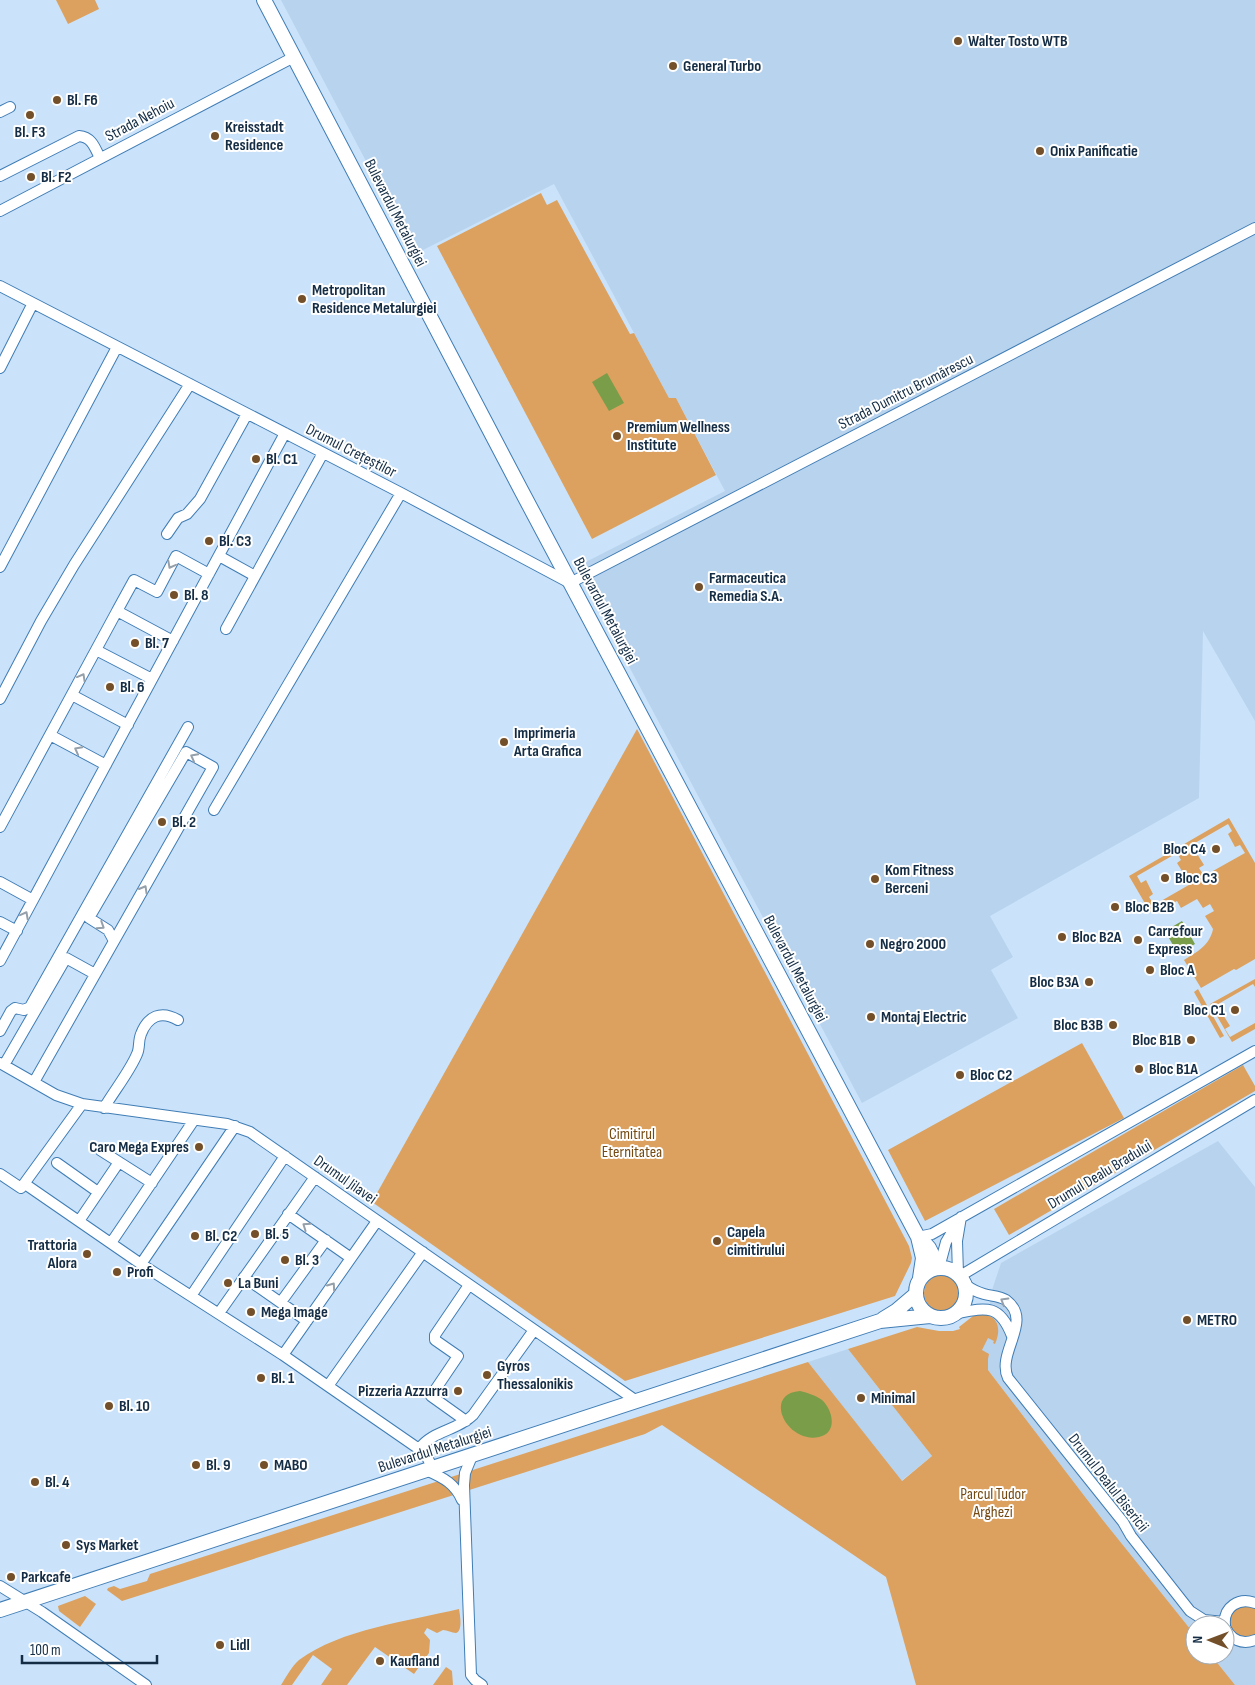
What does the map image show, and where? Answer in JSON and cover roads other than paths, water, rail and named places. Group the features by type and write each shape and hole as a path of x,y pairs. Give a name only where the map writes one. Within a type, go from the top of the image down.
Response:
{"main road":[{"name":"Bulevardul Metalurgiei","path":"264,0 570,583 925,1235 939,1268"},
{"name":"Bulevardul Metalurgiei","path":"920,1278 925,1235"},
{"path":"948,1268 961,1278 966,1300 953,1316 942,1319 930,1316 920,1307 916,1294 920,1278 929,1271 948,1268"},
{"name":"Bulevardul Metalurgiei","path":"880,1322 916,1294"},
{"name":"Bulevardul Metalurgiei","path":"0,1610 880,1322 930,1316"}],"street":[{"name":"Strada Nehoiu","path":"0,211 294,57"},
{"path":"0,176 79,136 90,140 100,158"},
{"name":"Strada Dumitru Brumărescu","path":"570,583 1255,228"},
{"name":"Drumul Crețeștilor","path":"0,286 401,493 570,583"},
{"path":"0,368 33,303"},
{"path":"0,568 116,346"},
{"path":"0,699 41,621 74,565 190,384"},
{"path":"167,534 178,518 187,514 200,499 247,414"},
{"path":"0,962 285,433"},
{"path":"226,629 323,453"},
{"path":"214,810 401,493"},
{"path":"0,827 134,580 157,592 176,556 209,574"},
{"path":"219,556 255,576"},
{"path":"118,611 173,641"},
{"path":"96,650 152,679"},
{"path":"72,695 128,725"},
{"path":"0,1030 11,1011 15,1008 24,1010 30,1007 188,727"},
{"path":"50,735 106,765"},
{"path":"34,1082 213,768 186,752 89,918 108,930 114,941"},
{"path":"0,882 33,900"},
{"path":"0,922 17,931"},
{"path":"2,1064 66,958 95,974"},
{"path":"104,1108 137,1053 140,1034 146,1024 154,1017 161,1015 178,1020"},
{"path":"925,1235 961,1217 1255,1051"},
{"name":"Drumul Jilavei","path":"2,1064 56,1095 82,1104 235,1126 250,1132 638,1402"},
{"name":"Drumul Dealu Bradului","path":"961,1278 1255,1100"},
{"path":"2,1179 21,1188 82,1104"},
{"path":"111,1243 194,1120"},
{"path":"141,1264 235,1126"},
{"path":"100,1150 152,1183"},
{"path":"190,1296 286,1156"},
{"path":"79,1221 119,1162"},
{"path":"57,1163 98,1192"},
{"path":"219,1313 314,1177"},
{"path":"25,1184 141,1264 283,1355 419,1449 426,1455 431,1470 453,1485 464,1503"},
{"path":"288,1214 351,1258"},
{"path":"939,1268 946,1242 961,1217"},
{"path":"961,1217 957,1241 961,1278"},
{"path":"283,1355 378,1221"},
{"path":"281,1302 326,1240"},
{"path":"328,1386 423,1252"},
{"path":"244,1277 307,1321"},
{"name":"Drumul Dealul Bisericii","path":"961,1278 984,1294 1004,1299 1011,1305 1017,1317 1004,1366 1008,1378 1123,1522 1130,1536 1190,1612 1195,1615"},
{"path":"466,1421 431,1396 458,1356 435,1340 435,1335 469,1285"},
{"path":"958,1312 982,1309 995,1310 1005,1319 1012,1336"},
{"path":"419,1449 430,1437 466,1421 479,1409 534,1330"},
{"path":"472,1456 464,1476 471,1675 482,1685"},
{"path":"0,1586 146,1685"},
{"path":"1226,1615 1227,1610 1236,1602 1248,1601 1255,1603"},
{"path":"1235,1639 1248,1642 1255,1640"}],"place":[{"name":"Walter Tosto WTB","path":"958,41"},
{"name":"General Turbo","path":"673,66"},
{"name":"Bl. F6","path":"57,100"},
{"name":"Bl. F3","path":"30,115"},
{"name":"Kreisstadt Residence","path":"215,136"},
{"name":"Onix Panificatie","path":"1040,151"},
{"name":"Bl. F2","path":"31,177"},
{"name":"Metropolitan Residence Metalurgiei","path":"302,299"},
{"name":"Premium Wellness Institute","path":"617,436"},
{"name":"Bl. C1","path":"256,459"},
{"name":"Bl. C3","path":"209,541"},
{"name":"Farmaceutica Remedia S.A.","path":"699,587"},
{"name":"Bl. 8","path":"174,595"},
{"name":"Bl. 7","path":"135,643"},
{"name":"Bl. 6","path":"110,687"},
{"name":"Imprimeria Arta Grafica","path":"504,742"},
{"name":"Bl. 2","path":"162,822"},
{"name":"Bloc C4","path":"1216,849"},
{"name":"Bloc C3","path":"1165,878"},
{"name":"Kom Fitness Berceni","path":"875,879"},
{"name":"Bloc B2B","path":"1115,907"},
{"name":"Bloc B2A","path":"1062,937"},
{"name":"Carrefour Express","path":"1138,940"},
{"name":"Negro 2000","path":"870,944"},
{"name":"Bloc A","path":"1150,970"},
{"name":"Bloc B3A","path":"1089,982"},
{"name":"Bloc C1","path":"1235,1010"},
{"name":"Montaj Electric","path":"871,1017"},
{"name":"Bloc B3B","path":"1113,1025"},
{"name":"Bloc B1B","path":"1191,1040"},
{"name":"Bloc B1A","path":"1139,1069"},
{"name":"Bloc C2","path":"960,1075"},
{"name":"Caro Mega Expres","path":"199,1147"},
{"name":"Bl. 5","path":"255,1234"},
{"name":"Bl. C2","path":"195,1236"},
{"name":"Capela cimitirului","path":"717,1241"},
{"name":"Trattoria Alora","path":"87,1254"},
{"name":"Bl. 3","path":"285,1260"},
{"name":"Profi","path":"117,1272"},
{"name":"La Buni","path":"228,1283"},
{"name":"Mega Image","path":"251,1312"},
{"name":"METRO","path":"1187,1320"},
{"name":"Gyros Thessalonikis","path":"487,1375"},
{"name":"Bl. 1","path":"261,1378"},
{"name":"Pizzeria Azzurra","path":"458,1391"},
{"name":"Minimal","path":"861,1398"},
{"name":"Bl. 10","path":"109,1406"},
{"name":"Bl. 9","path":"196,1465"},
{"name":"MABO","path":"264,1465"},
{"name":"Bl. 4","path":"35,1482"},
{"name":"Sys Market","path":"66,1545"},
{"name":"Parkcafe","path":"11,1577"},
{"name":"Lidl","path":"220,1645"},
{"name":"Kaufland","path":"380,1661"}],"park label":[{"name":"Cimitirul Eternitatea","path":"632,1143"},
{"name":"Parcul Tudor Arghezi","path":"993,1503"}]}
